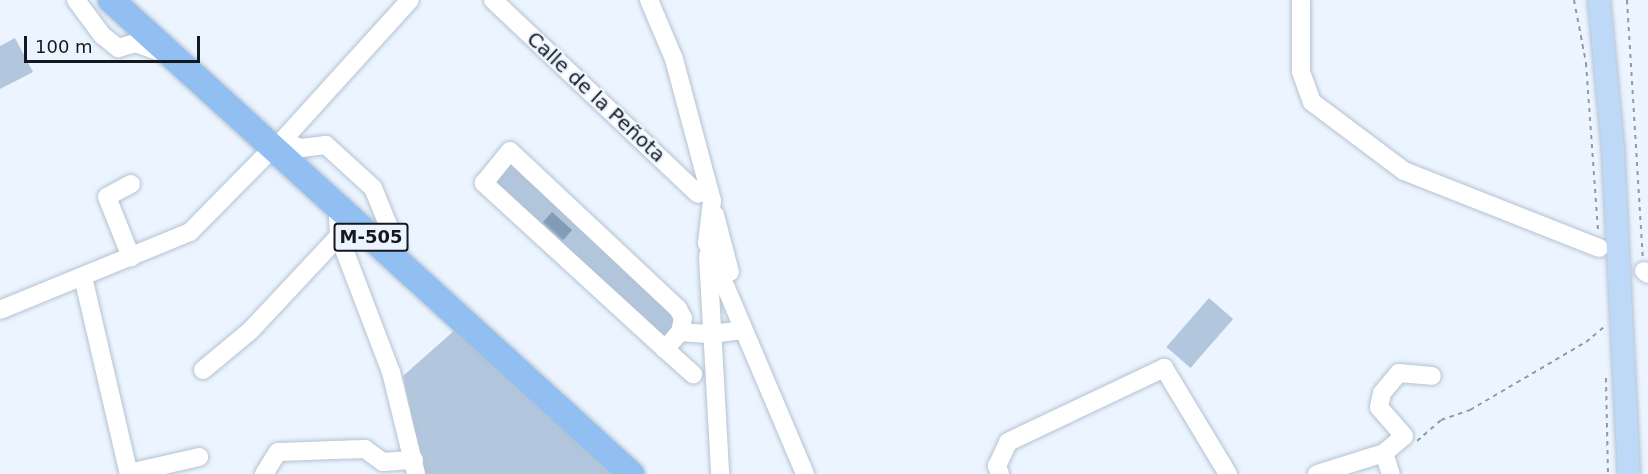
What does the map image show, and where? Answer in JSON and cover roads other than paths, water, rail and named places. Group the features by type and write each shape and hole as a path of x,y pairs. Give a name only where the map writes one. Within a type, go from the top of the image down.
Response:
{"highway":[{"name":"M-505","path":"111,0 194,76 280,146 398,249 646,474"},
{"name":"M-505","path":"127,0 280,146 341,224 632,474"}],"main road":[{"path":"1599,0 1613,149 1629,474"}],"street":[{"path":"76,0 102,35 118,48 135,43 151,46 194,76"},
{"path":"0,310 190,232 267,154 280,146 410,0"},
{"name":"Calle de la Peñota","path":"493,0 705,198"},
{"path":"649,0 674,59 698,156 705,198 720,474"},
{"path":"1301,0 1300,72 1312,102 1404,171 1599,248"},
{"path":"665,349 680,332 683,318 678,309 510,152 484,183 665,349 693,374"},
{"path":"131,184 107,196 131,257"},
{"path":"705,198 744,330"},
{"path":"203,370 250,331 341,224"},
{"path":"264,474 278,452 364,449 380,468 415,467 391,372 341,224"},
{"path":"708,243 805,474"},
{"path":"83,277 129,473 199,457"},
{"path":"680,332 711,334 744,330"},
{"path":"713,353 724,340 735,339 751,349"},
{"path":"1000,474 997,466 1008,442 1164,368 1227,474"},
{"path":"1317,474 1384,453 1404,436 1379,407 1382,393 1399,373 1432,376"},
{"path":"1384,453 1391,474"}]}
